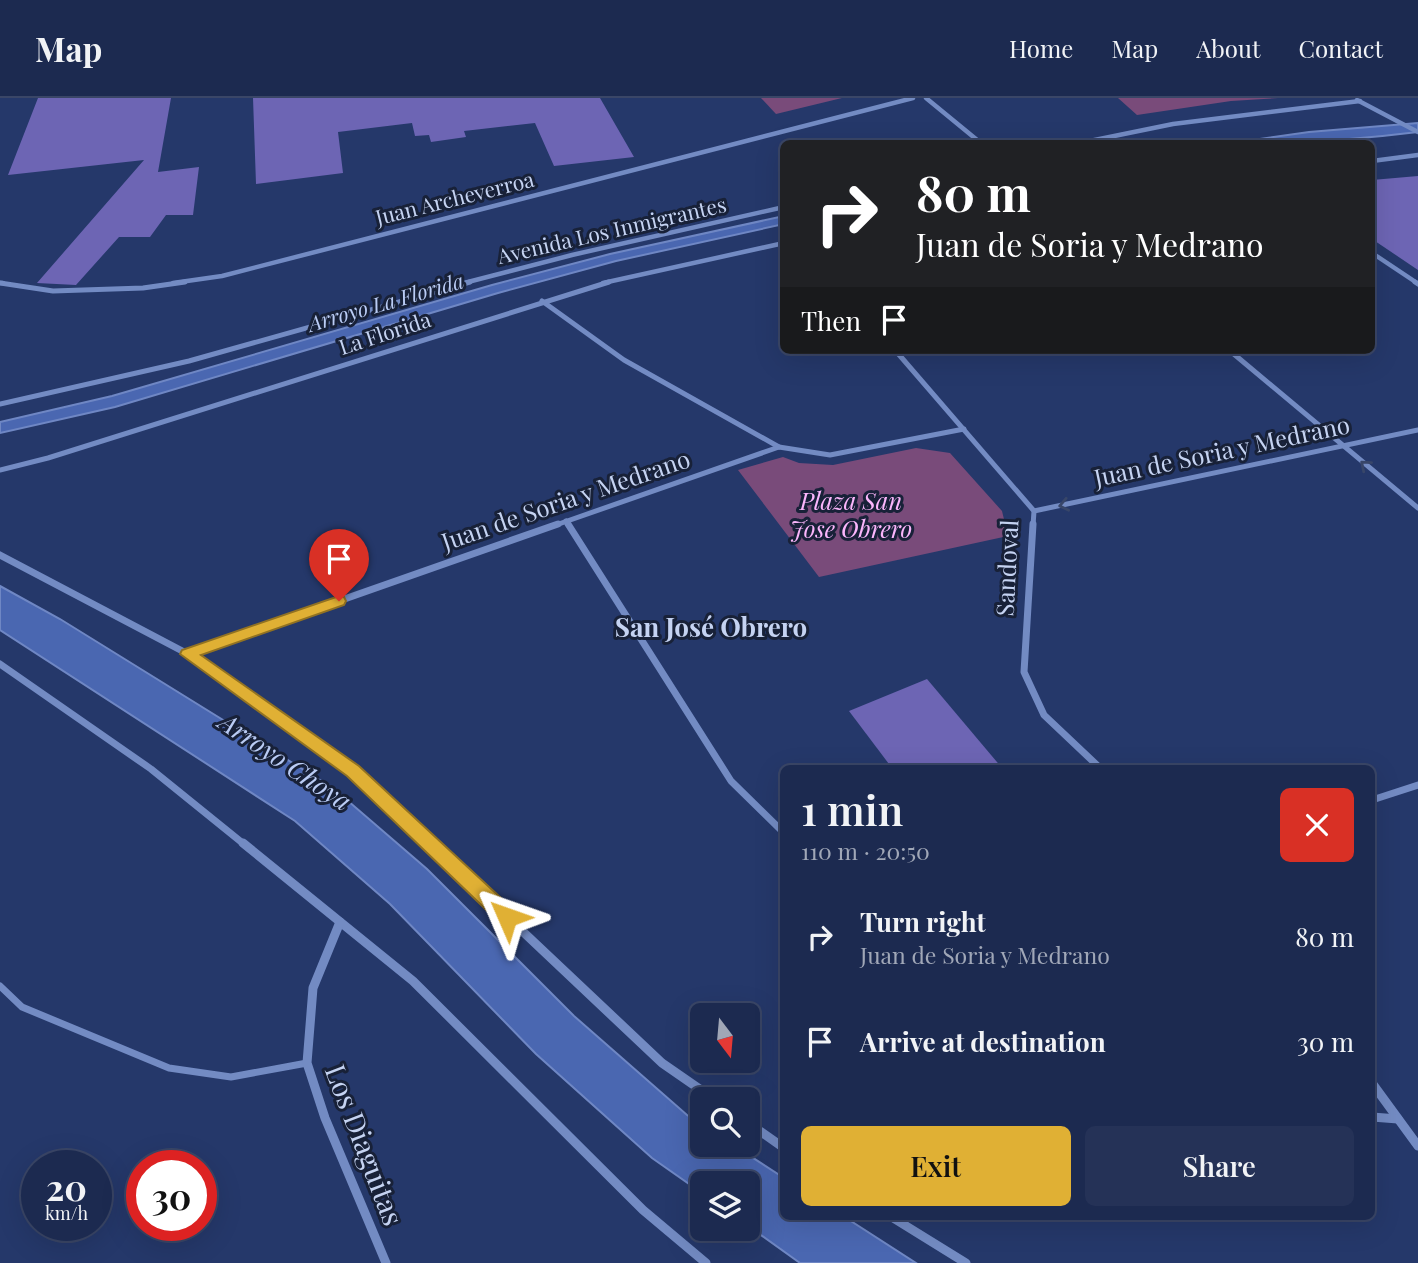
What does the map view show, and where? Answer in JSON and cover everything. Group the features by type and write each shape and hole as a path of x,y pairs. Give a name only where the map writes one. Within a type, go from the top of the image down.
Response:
{"street":[{"name":"Juan Archeverroa","path":"0,283 53,291 143,288 222,276 913,98"},
{"path":"926,98 977,140"},
{"path":"1354,98 1418,132"},
{"path":"1095,140 1173,124 1360,101"},
{"path":"1375,161 1418,155"},
{"name":"Avenida Los Inmigrantes","path":"0,404 75,390 150,371 577,253 780,208"},
{"name":"La Florida","path":"0,470 48,458 542,301 629,276 780,244"},
{"path":"1375,255 1418,284"},
{"path":"542,301 624,360 779,447"},
{"name":"Sandoval","path":"898,354 1034,511 1024,672 1044,715 1097,765"},
{"path":"1234,354 1418,509"},
{"name":"Juan de Soria y Medrano","path":"188,654 779,447 830,456 964,429"},
{"name":"Juan de Soria y Medrano","path":"1034,511 1418,430"},
{"path":"566,522 731,781 780,828"},
{"path":"0,555 188,654 353,771 662,1063 697,1087"},
{"path":"0,664 150,769 413,981 643,1210 706,1263"},
{"path":"1375,799 1418,785"},
{"name":"Los Diaguitas","path":"340,922 313,988 307,1063 325,1118 386,1263"},
{"path":"1375,1087 1418,1146"},
{"path":"1375,1117 1398,1119"},
{"path":"760,1131 780,1145"},
{"path":"897,1220 967,1263"}],"lane":[{"path":"0,986 22,1007 169,1068 231,1077 307,1063"}],"green space":[{"path":"761,98 842,98 776,114"},
{"path":"1118,98 1278,98 1231,101 1137,115"},
{"name":"Plaza San Jose Obrero","path":"916,448 950,453 1002,511 1008,536 819,577 738,470 783,457 799,463 833,465"}],"water":[{"path":"1418,123 1418,132 1394,135 1334,140 1253,140 1309,132"},
{"path":"780,217 780,225 616,261 498,293 115,407 0,433 0,422 112,396 492,285 610,254"},
{"name":"Arroyo Choya","path":"0,586 60,619 333,788 427,869 574,1016 690,1117 690,1157 752,1157 780,1175 780,1220 849,1220 916,1263 800,1263 760,1234 760,1171 690,1171 690,1185 652,1158 536,1054 390,904 295,821 0,630"}],"building":[{"path":"38,98 171,98 158,172 199,167 193,215 166,215 150,237 119,237 76,285 37,283 144,160 8,175"},
{"path":"253,98 600,98 634,157 554,166 535,123 464,131 466,137 431,142 429,135 415,136 412,123 338,132 343,173 256,184"},
{"path":"1418,176 1418,270 1375,241 1375,180"},
{"path":"927,679 999,765 890,765 849,711"}],"district":[{"name":"San José Obrero","path":"711,628"}],"route":[{"path":"339,601 188,654 353,771 507,917"}],"water label":[{"name":"Arroyo La Florida","path":"386,303"}]}
